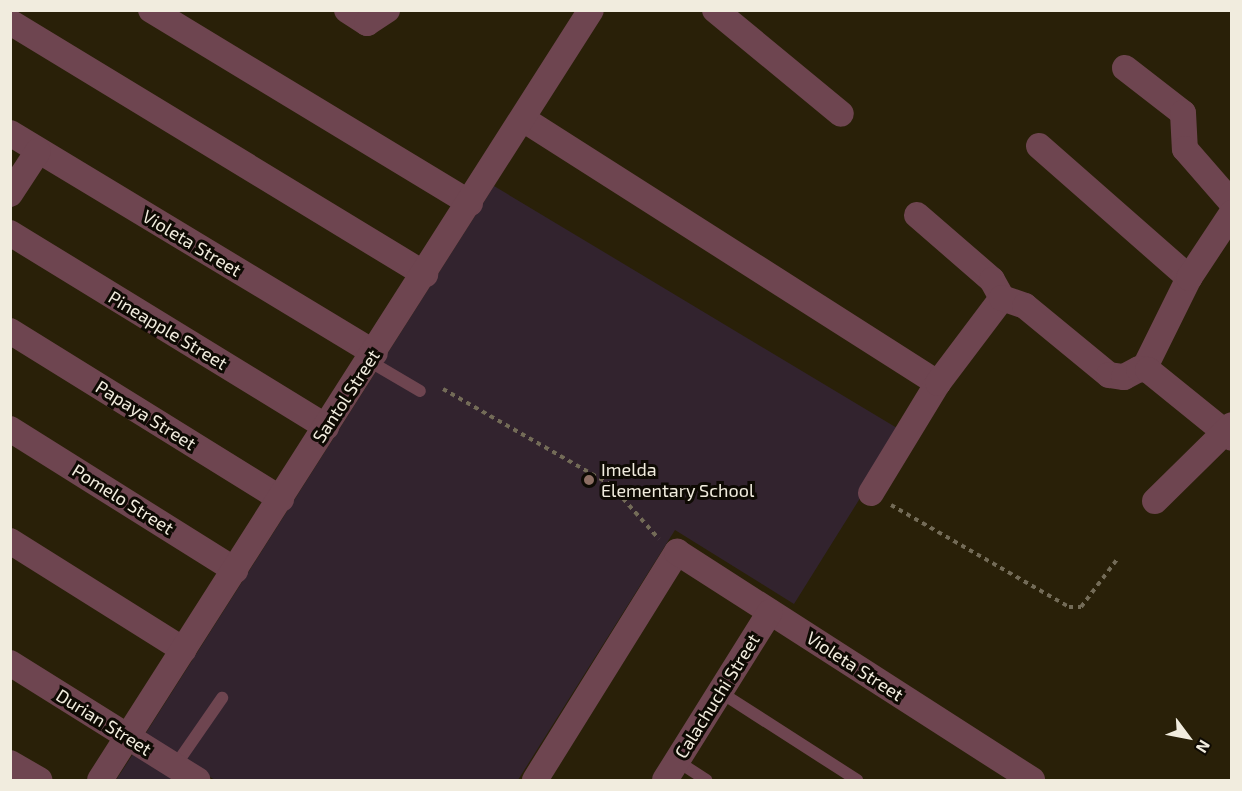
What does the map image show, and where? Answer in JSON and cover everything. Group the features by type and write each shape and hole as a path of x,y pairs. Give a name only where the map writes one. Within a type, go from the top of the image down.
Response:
{"street":[{"path":"151,10 470,203"},
{"path":"347,10 367,23 387,10"},
{"name":"Santol Street","path":"100,780 425,274 591,10"},
{"path":"715,10 841,114"},
{"path":"10,22 425,274"},
{"path":"1125,68 1183,113 1185,149 1232,203"},
{"path":"523,120 938,383"},
{"name":"Violeta Street","path":"10,133 372,357"},
{"path":"1039,146 1189,278"},
{"path":"10,194 38,150"},
{"path":"917,215 992,280 1002,298 1025,306 1109,375 1124,377 1144,369 1189,278 1232,213"},
{"name":"Pineapple Street","path":"10,233 326,427"},
{"path":"871,493 938,383 1002,298"},
{"name":"Papaya Street","path":"10,331 281,499"},
{"path":"1144,369 1229,432 1155,501"},
{"name":"Pomelo Street","path":"10,429 235,570"},
{"path":"10,541 184,650"},
{"path":"535,780 677,552"},
{"name":"Violeta Street","path":"677,552 1032,780"},
{"name":"Calachuchi Street","path":"671,771 770,612"},
{"name":"Durian Street","path":"10,663 198,780"},
{"path":"10,763 39,780"}],"lane":[{"path":"372,357 420,391"},
{"path":"720,692 857,780"},
{"path":"175,766 222,698"},
{"path":"671,771 706,780"}],"path":[{"path":"443,389 611,485 649,531 677,552"},
{"path":"871,493 1069,607 1082,607 1118,558"}],"shaded area":[{"name":"Imelda Elementary School","path":"494,186 902,431 794,604 675,530 518,780 215,780 144,736"},
{"path":"133,754 175,780 116,780"}],"place":[{"name":"Imelda Elementary School","path":"589,480"}]}
